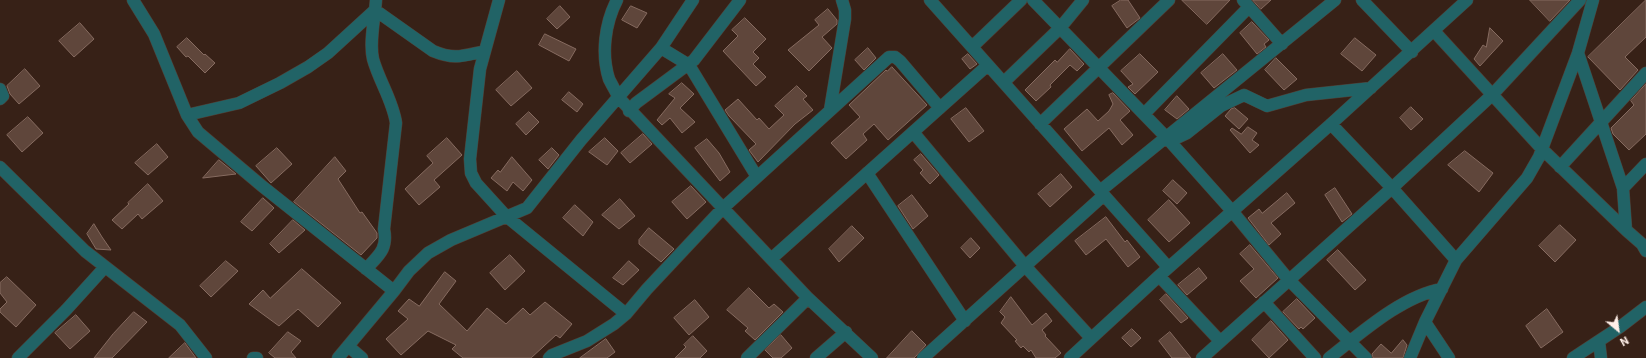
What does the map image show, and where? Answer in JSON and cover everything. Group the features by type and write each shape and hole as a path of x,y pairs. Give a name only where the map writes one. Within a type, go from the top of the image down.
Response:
{"street":[{"path":"133,0 154,34 187,116 198,132 256,182 394,291"},
{"path":"499,0 480,69 470,151 471,173 476,183 506,216 626,314"},
{"path":"617,0 607,27 605,57 609,79 619,98 629,111 808,298 872,358"},
{"path":"629,111 636,103 688,65 740,0"},
{"path":"830,110 845,19 845,10 842,0"},
{"path":"930,0 1168,268"},
{"path":"972,47 1021,0"},
{"path":"1033,0 1168,139 1232,211 1288,279 1366,358"},
{"path":"1004,82 1060,28 1083,0"},
{"path":"1040,124 1168,0"},
{"path":"923,358 1025,266 1102,193 1336,0"},
{"path":"1362,0 1412,52"},
{"path":"1070,358 1159,276 1412,52 1467,0"},
{"path":"1202,358 1288,279 1392,188 1492,95 1580,0"},
{"path":"1410,358 1425,322 1456,260 1527,178 1542,149 1578,53 1593,0"},
{"path":"338,358 409,271 428,254 451,240 527,208 581,140 661,48 689,2"},
{"path":"187,116 239,103 280,83 308,67 328,53 376,3"},
{"path":"376,3 433,51 442,55 456,57 485,51"},
{"path":"366,269 383,250 386,240 384,229 396,123 395,114 379,77 373,58 376,3"},
{"path":"1144,114 1246,4 1282,44"},
{"path":"1434,31 1542,149 1626,230 1645,246"},
{"path":"661,48 688,65 757,177"},
{"path":"1578,53 1623,188 1626,230"},
{"path":"549,358 552,355 588,342 626,314 647,289 723,208 889,57 895,57 900,61 940,108"},
{"path":"771,259 988,65"},
{"path":"1560,167 1646,73"},
{"path":"1168,139 1187,133 1221,106 1244,96 1267,106 1306,95 1371,88"},
{"path":"0,89 3,96 0,99"},
{"path":"1331,124 1392,188 1456,260"},
{"path":"914,132 1025,266 1091,338"},
{"path":"1623,188 1646,164"},
{"path":"0,167 85,250 180,325 206,358"},
{"path":"867,173 965,321"},
{"path":"18,358 66,310 105,267"},
{"path":"1159,276 1220,341"},
{"path":"1328,358 1398,307 1420,294 1442,289"},
{"path":"747,358 808,298"},
{"path":"1264,302 1315,358"},
{"path":"1573,358 1646,307"},
{"path":"1425,322 1449,358"},
{"path":"816,358 846,332"},
{"path":"1599,341 1601,358"},
{"path":"348,346 362,358"}],"building":[{"path":"1121,0 1128,0 1140,18 1127,28 1112,6"},
{"path":"1182,0 1230,0 1207,24"},
{"path":"1253,0 1271,0 1261,9"},
{"path":"1530,0 1570,0 1550,21"},
{"path":"1646,0 1646,37 1625,57 1638,70 1620,90 1588,57"},
{"path":"560,6 570,17 557,29 547,19"},
{"path":"631,6 647,13 637,28 622,20"},
{"path":"828,9 837,20 837,24 822,37 832,48 809,71 788,50 819,25 815,20"},
{"path":"745,18 766,39 753,52 759,58 753,64 766,77 756,86 723,51 738,36 732,30"},
{"path":"1252,22 1269,40 1264,44 1266,47 1257,54 1240,33"},
{"path":"80,23 94,39 74,57 59,41"},
{"path":"1490,28 1503,41 1480,66 1474,59 1483,45 1486,47"},
{"path":"545,34 576,49 569,61 539,45"},
{"path":"187,38 204,55 205,54 215,63 205,73 188,56 186,57 177,47"},
{"path":"1355,38 1376,55 1362,71 1341,54"},
{"path":"868,48 876,58 864,70 855,60"},
{"path":"1070,49 1084,64 1077,71 1070,65 1050,85 1051,87 1036,101 1025,90 1055,60 1057,62"},
{"path":"968,54 977,64 970,69 962,59"},
{"path":"1140,54 1158,72 1135,94 1128,87 1133,84 1121,71"},
{"path":"1223,54 1237,70 1214,88 1201,73"},
{"path":"1276,58 1297,79 1284,90 1265,70"},
{"path":"892,67 927,105 888,140 874,124 863,134 867,140 846,159 831,143 860,117 849,105 886,70 887,71"},
{"path":"25,69 40,86 19,104 10,94 7,86"},
{"path":"517,71 532,88 511,106 496,90"},
{"path":"682,83 694,94 680,108 695,122 682,133 670,118 662,125 657,120 675,98 669,94"},
{"path":"1646,84 1646,134 1629,150 1613,134 1611,128 1634,105 1631,101"},
{"path":"797,86 807,96 803,99 813,110 795,124 758,162 749,150 756,144 725,110 738,99 757,120 759,118 769,129 784,115 775,106"},
{"path":"569,92 583,104 577,112 562,100"},
{"path":"1113,93 1130,111 1120,120 1133,135 1122,145 1109,128 1082,151 1064,129 1087,109 1098,121 1109,111 1113,104 1109,95"},
{"path":"1177,96 1189,109 1177,119 1165,110"},
{"path":"1411,107 1423,119 1411,130 1400,118"},
{"path":"966,108 984,131 969,142 951,119"},
{"path":"1235,108 1248,119 1239,129 1225,116 1231,109"},
{"path":"529,112 539,122 526,135 516,124"},
{"path":"28,117 43,133 22,152 7,135"},
{"path":"1248,127 1257,133 1252,140 1259,145 1250,153 1230,130 1232,128 1241,134"},
{"path":"643,134 652,144 630,163 621,153"},
{"path":"447,138 462,155 434,180 440,187 419,205 405,189 433,163 427,156"},
{"path":"605,138 618,151 607,165 589,152"},
{"path":"707,139 719,153 730,172 720,181 695,148"},
{"path":"157,144 168,157 148,175 135,163"},
{"path":"277,148 292,164 271,183 256,166"},
{"path":"552,148 559,155 548,169 539,160"},
{"path":"1465,151 1493,173 1479,192 1448,165"},
{"path":"921,154 939,175 930,184 920,173 923,170 914,160"},
{"path":"335,157 346,171 338,179 360,213 362,212 377,233 377,238 361,255 294,202"},
{"path":"512,157 532,180 523,191 513,182 507,191 491,178 498,170 500,172"},
{"path":"219,160 236,174 203,178"},
{"path":"1061,174 1072,187 1050,207 1038,194"},
{"path":"1173,180 1187,193 1177,204 1163,191"},
{"path":"148,184 163,201 142,219 138,214 122,229 112,220"},
{"path":"691,186 706,202 687,219 672,202"},
{"path":"1335,188 1352,214 1342,222 1325,195"},
{"path":"1287,193 1295,203 1271,223 1281,234 1269,245 1248,218 1259,209 1262,213"},
{"path":"912,195 928,216 913,229 898,206"},
{"path":"263,198 274,208 252,231 241,222"},
{"path":"620,199 635,216 619,229 602,215"},
{"path":"1169,200 1190,223 1169,242 1148,220"},
{"path":"575,205 593,222 583,236 563,218"},
{"path":"1106,217 1125,242 1127,240 1140,257 1128,267 1106,239 1086,255 1075,241"},
{"path":"293,220 305,230 279,253 270,244"},
{"path":"94,224 111,250 96,249 87,234"},
{"path":"1560,225 1576,240 1555,262 1539,246"},
{"path":"852,226 864,238 839,262 829,249"},
{"path":"649,228 674,249 661,262 639,244 639,240"},
{"path":"971,238 980,248 970,258 961,248"},
{"path":"1250,245 1278,278 1256,298 1240,281 1254,269 1240,254"},
{"path":"1338,250 1366,280 1355,290 1327,260"},
{"path":"510,255 525,271 505,290 490,273"},
{"path":"226,261 238,271 211,297 200,286"},
{"path":"629,261 639,270 623,285 613,278"},
{"path":"1199,268 1207,278 1187,295 1178,285"},
{"path":"302,269 341,303 318,327 298,309 279,326 249,304 263,290 270,298"},
{"path":"445,272 456,281 439,304 467,331 487,308 506,324 523,308 530,315 545,302 572,324 560,338 556,335 531,358 463,358 452,349 456,345 428,331 401,355 386,339 408,319 398,311 409,299 419,306"},
{"path":"7,277 36,305 16,327 0,312 0,309 7,302 0,293 0,283"},
{"path":"749,288 769,308 774,304 783,312 755,340 745,331 748,328 727,310"},
{"path":"1166,294 1188,318 1181,323 1160,300"},
{"path":"1011,297 1032,325 1046,313 1052,321 1042,330 1046,335 1045,336 1061,353 1055,358 1036,358 1031,350 1029,352 1023,346 1021,348 1015,341 1017,340 1001,323 1005,317 1000,312"},
{"path":"1297,299 1315,318 1303,329 1301,327 1299,329 1283,312"},
{"path":"695,300 709,317 689,335 674,318"},
{"path":"1547,309 1563,332 1541,348 1526,326"},
{"path":"134,312 147,322 112,358 94,358 113,334"},
{"path":"76,315 90,331 70,349 55,333"},
{"path":"1271,321 1288,340 1269,358 1252,340"},
{"path":"1132,329 1141,338 1131,347 1122,338"},
{"path":"912,331 926,345 916,356 914,358 887,358"},
{"path":"288,332 301,341 291,352 296,358 275,358 269,353"},
{"path":"1170,332 1191,358 1172,358 1159,341"},
{"path":"781,335 792,348 781,358 773,358 765,350"},
{"path":"693,336 707,351 700,358 675,358 686,347 684,345"},
{"path":"606,339 615,352 607,358 580,358"},
{"path":"1403,340 1407,345 1403,358 1373,358 1372,354 1381,344 1391,353"},
{"path":"185,343 196,358 169,358"}]}
